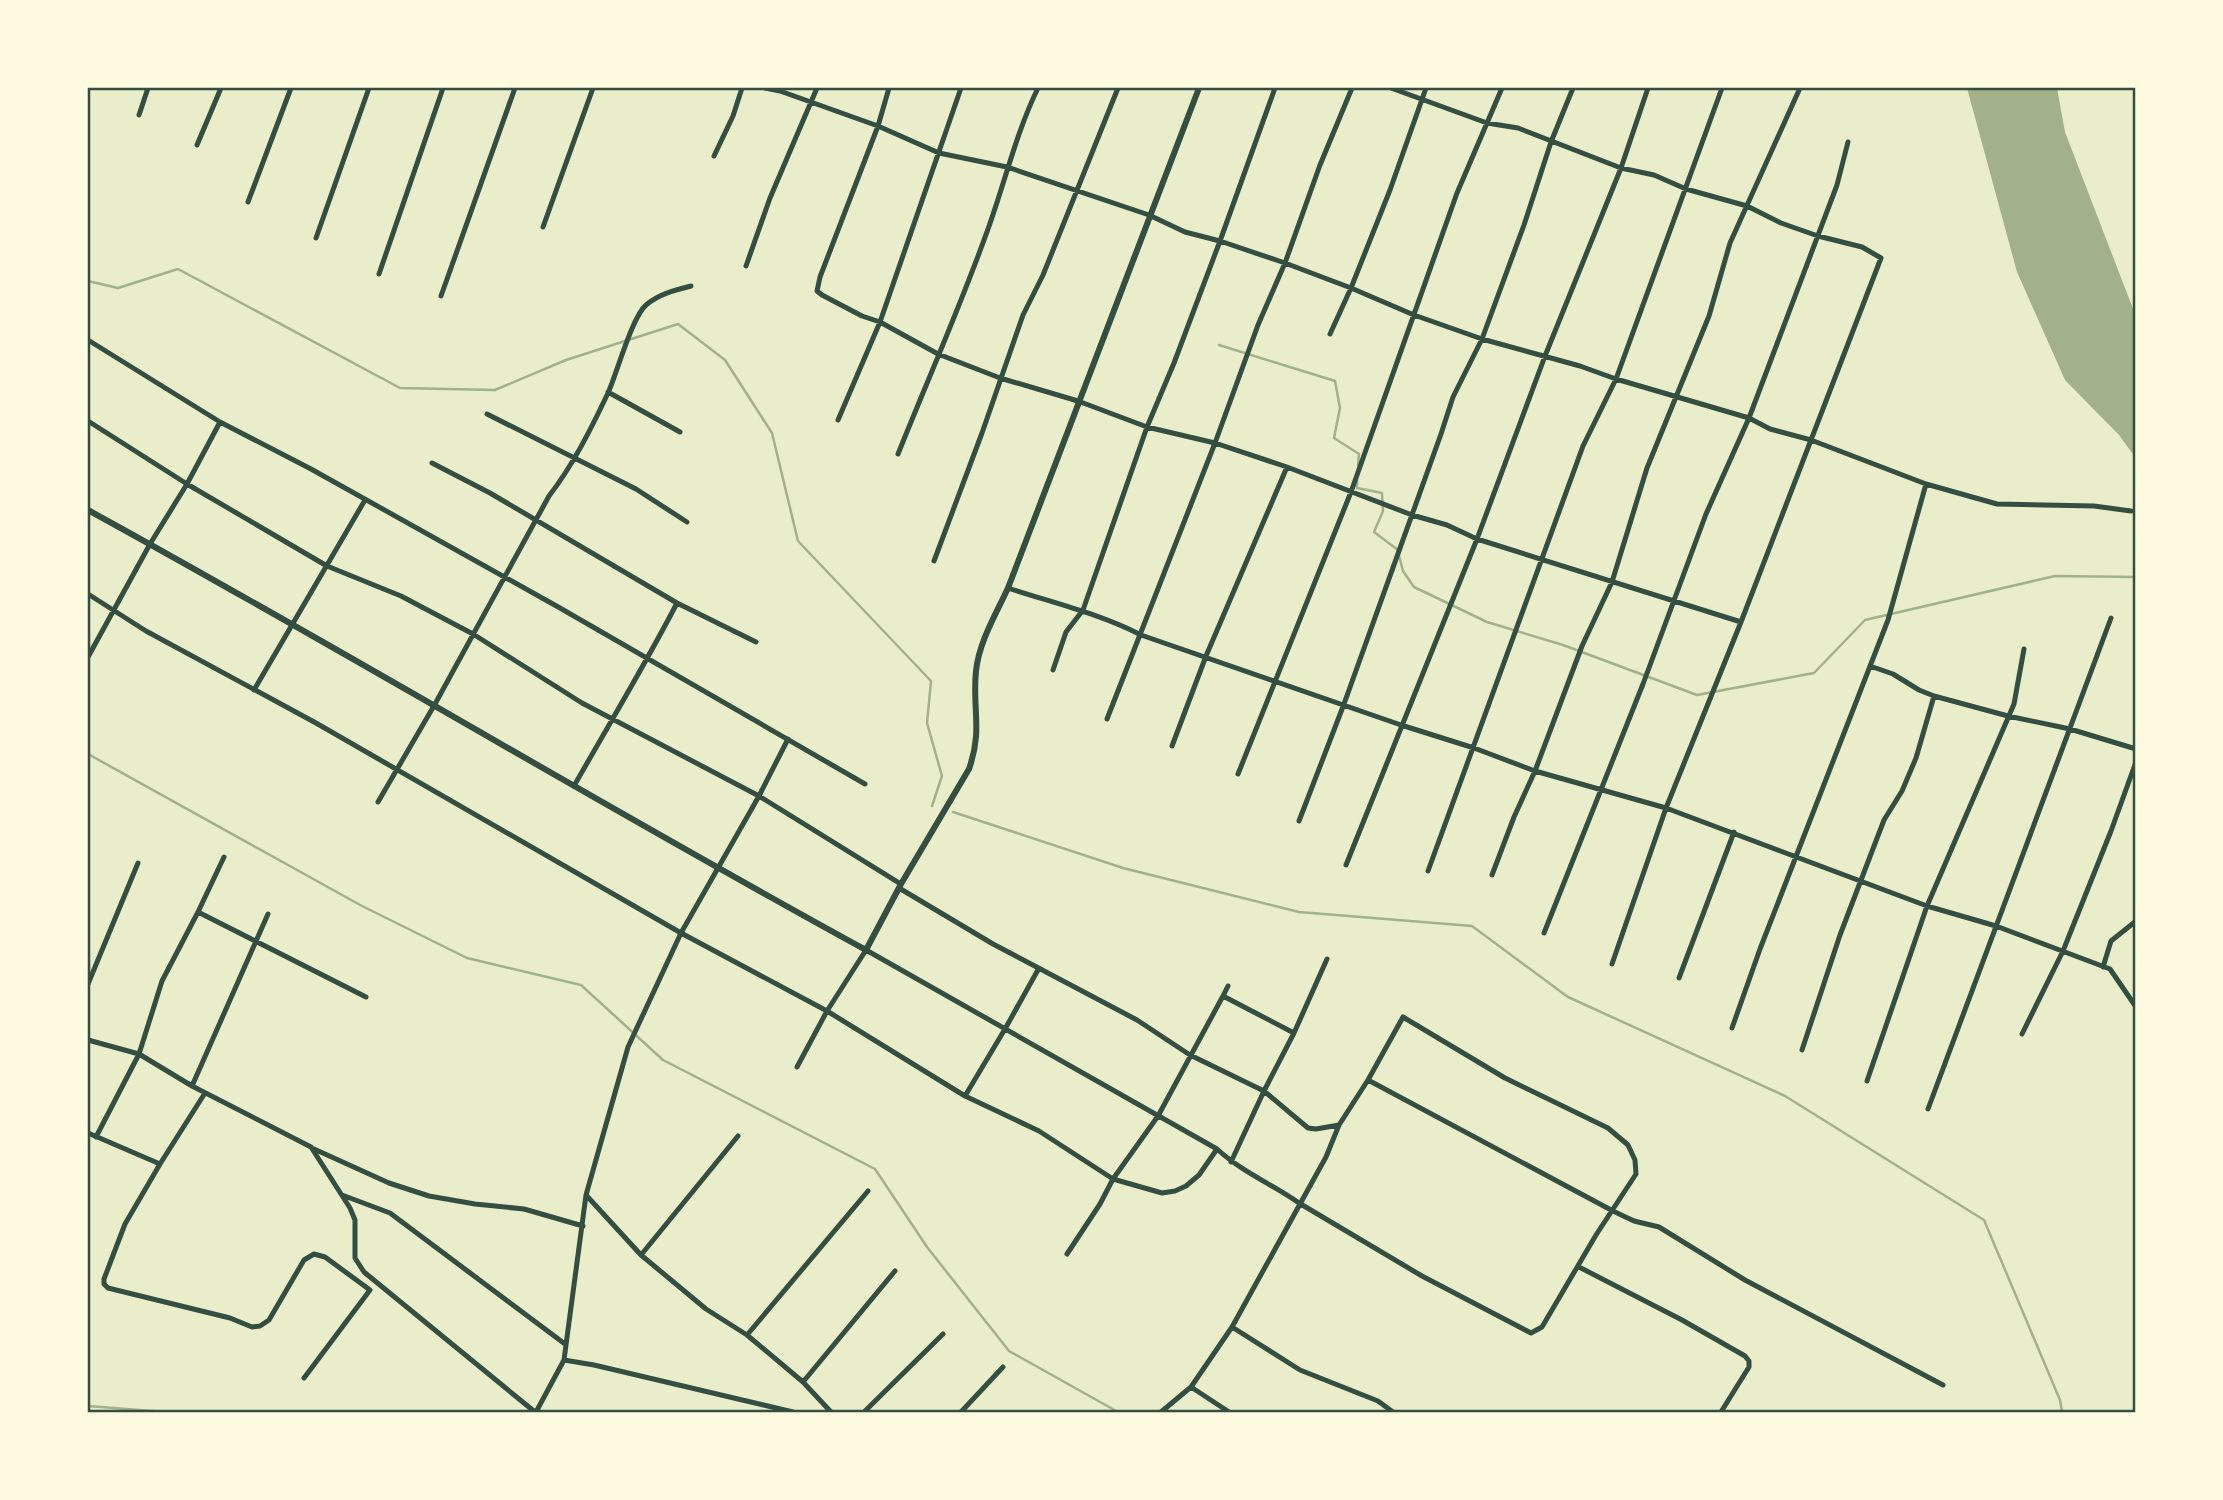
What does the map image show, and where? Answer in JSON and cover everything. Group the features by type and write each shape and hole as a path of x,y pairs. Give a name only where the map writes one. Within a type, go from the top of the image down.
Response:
{"street":[{"path":"139,115 148,88"},
{"path":"197,145 221,88"},
{"path":"248,202 291,88"},
{"path":"316,238 369,88"},
{"path":"379,274 443,88"},
{"path":"441,296 515,88"},
{"path":"543,227 593,88"},
{"path":"714,156 733,116 742,88"},
{"path":"765,88 878,126 939,153 1007,167 1149,215 1185,232 1285,262 1482,340 1545,356 1749,418 1770,429 1811,440 1926,484 1997,504 2094,506 2131,511"},
{"path":"746,266 770,198 817,88"},
{"path":"889,88 878,126 820,277 817,290 822,295 862,316 880,322 938,354 1000,378 1078,401 1147,427 1215,443 1447,525 1477,539 1741,622"},
{"path":"838,420 880,322 961,88"},
{"path":"898,454 989,227 1027,110 1038,88"},
{"path":"934,561 1023,315 1043,275 1118,88"},
{"path":"797,1068 827,1011 866,950 900,886 969,769 978,728 975,675 978,659 1008,589 1199,88"},
{"path":"1053,670 1066,632 1083,610 1147,427 1174,363 1275,88"},
{"path":"1107,719 1352,88"},
{"path":"1391,88 1487,123 1518,128 1621,168 1654,175 1686,189 1747,206 1781,223 1862,247 1881,258 1741,622 1666,808 1612,964"},
{"path":"1330,334 1390,190 1426,88"},
{"path":"1238,774 1351,492 1457,193 1502,88"},
{"path":"1299,821 1344,704 1452,397 1482,340 1551,142 1573,88"},
{"path":"1346,864 1477,539 1545,356 1621,168 1648,88"},
{"path":"1428,871 1583,446 1616,379 1722,88"},
{"path":"1492,875 1582,646 1612,582 1647,468 1709,316 1730,243 1800,88"},
{"path":"1544,933 1643,684 1706,514 1749,418 1837,185 1848,142"},
{"path":"378,802 549,496 575,457 608,392 634,324 645,306 670,290 691,286"},
{"path":"88,340 220,422 560,608 865,784"},
{"path":"608,392 680,432"},
{"path":"487,414 635,489 687,522"},
{"path":"88,421 187,484 327,566 401,596 473,634 611,720 759,796 993,944 1137,1020 1191,1055 1264,1091 1308,1128 1339,1125"},
{"path":"88,657 220,422"},
{"path":"432,463 490,493 677,603 756,642"},
{"path":"1172,746 1206,656 1287,467"},
{"path":"1732,1028 1760,948 1888,620 1926,484"},
{"path":"254,690 365,500"},
{"path":"88,510 435,704 716,868 1217,1149 1231,1162 1299,1203 1422,1276 1531,1332 1542,1326 1636,1174 1635,1160 1628,1145 1608,1128 1505,1078 1403,1017 1339,1125 1326,1157 1299,1203 1232,1327 1191,1387 1161,1412"},
{"path":"1008,589 1083,610 1141,635 1401,725 1474,747 1535,771 1666,808 1927,906 1996,926 2110,968 2136,1007"},
{"path":"88,594 112,611 316,723 681,933 827,1011 965,1096 1039,1131 1113,1179 1161,1193 1175,1191 1199,1175 1217,1149"},
{"path":"575,786 648,660 677,603"},
{"path":"1927,1109 2111,618"},
{"path":"1867,1081 1927,906 2014,704 2024,649"},
{"path":"1870,666 1893,674 1934,696 2070,729 2136,749"},
{"path":"1802,1050 1860,881 1884,820 1902,791 1916,758 1934,696"},
{"path":"311,1147 355,1220 355,1258 364,1272 535,1412 564,1360 586,1195 628,1047 681,933 759,796 788,739"},
{"path":"2022,1034 2063,951 2136,762"},
{"path":"1679,978 1734,832"},
{"path":"96,1137 139,1054 162,981 224,857"},
{"path":"88,984 138,863"},
{"path":"198,912 366,997"},
{"path":"192,1086 268,914"},
{"path":"2103,967 2111,941 2136,921"},
{"path":"1231,1162 1327,958"},
{"path":"965,1096 1039,968"},
{"path":"1067,1254 1113,1179 1158,1116 1228,986"},
{"path":"1223,996 1294,1033"},
{"path":"88,1040 139,1054 205,1093 389,1183 429,1196 524,1209 583,1226"},
{"path":"1368,1080 1613,1211 1634,1221 1659,1227 1745,1280 1943,1385"},
{"path":"205,1093 125,1224 104,1284 108,1288 230,1318 252,1327 260,1326 269,1320 297,1269 304,1260 314,1254 325,1257 370,1290"},
{"path":"88,1133 160,1164"},
{"path":"641,1255 738,1136"},
{"path":"747,1335 869,1191"},
{"path":"342,1195 390,1213 565,1344"},
{"path":"586,1195 641,1255 706,1309 747,1335 803,1382 831,1412"},
{"path":"1579,1267 1745,1356 1749,1367 1721,1412"},
{"path":"803,1382 895,1270"},
{"path":"304,1378 377,1282"},
{"path":"1232,1327 1300,1370 1378,1401 1393,1412"},
{"path":"864,1412 943,1334"},
{"path":"564,1360 793,1412"},
{"path":"961,1412 1003,1367"},
{"path":"1191,1387 1229,1412"}],"shaded area":[{"path":"1967,88 2057,88 2065,132 2135,314 2135,457 2119,435 2065,380 2017,272"}],"waterway":[{"path":"88,281 118,288 178,269 400,388 495,390 566,360 678,324 725,360 772,433 798,541 931,681 927,723 942,776 932,806"},
{"path":"1219,345 1335,381 1340,408 1334,438 1359,454 1358,465"},
{"path":"1357,479 1357,488 1382,493 1383,511 1374,532 1398,550"},
{"path":"1399,556 1403,571 1414,587 1487,622 1563,645 1697,695 1814,673 1865,620 2055,576 2136,577"},
{"path":"88,754 362,906 467,958 581,985 663,1060 875,1169 927,1247 1009,1351 1118,1412"},
{"path":"953,812 1123,868 1299,912 1472,926 1568,997 1785,1096 1984,1220 2060,1400 2062,1412"},
{"path":"88,1406 165,1412"}]}
